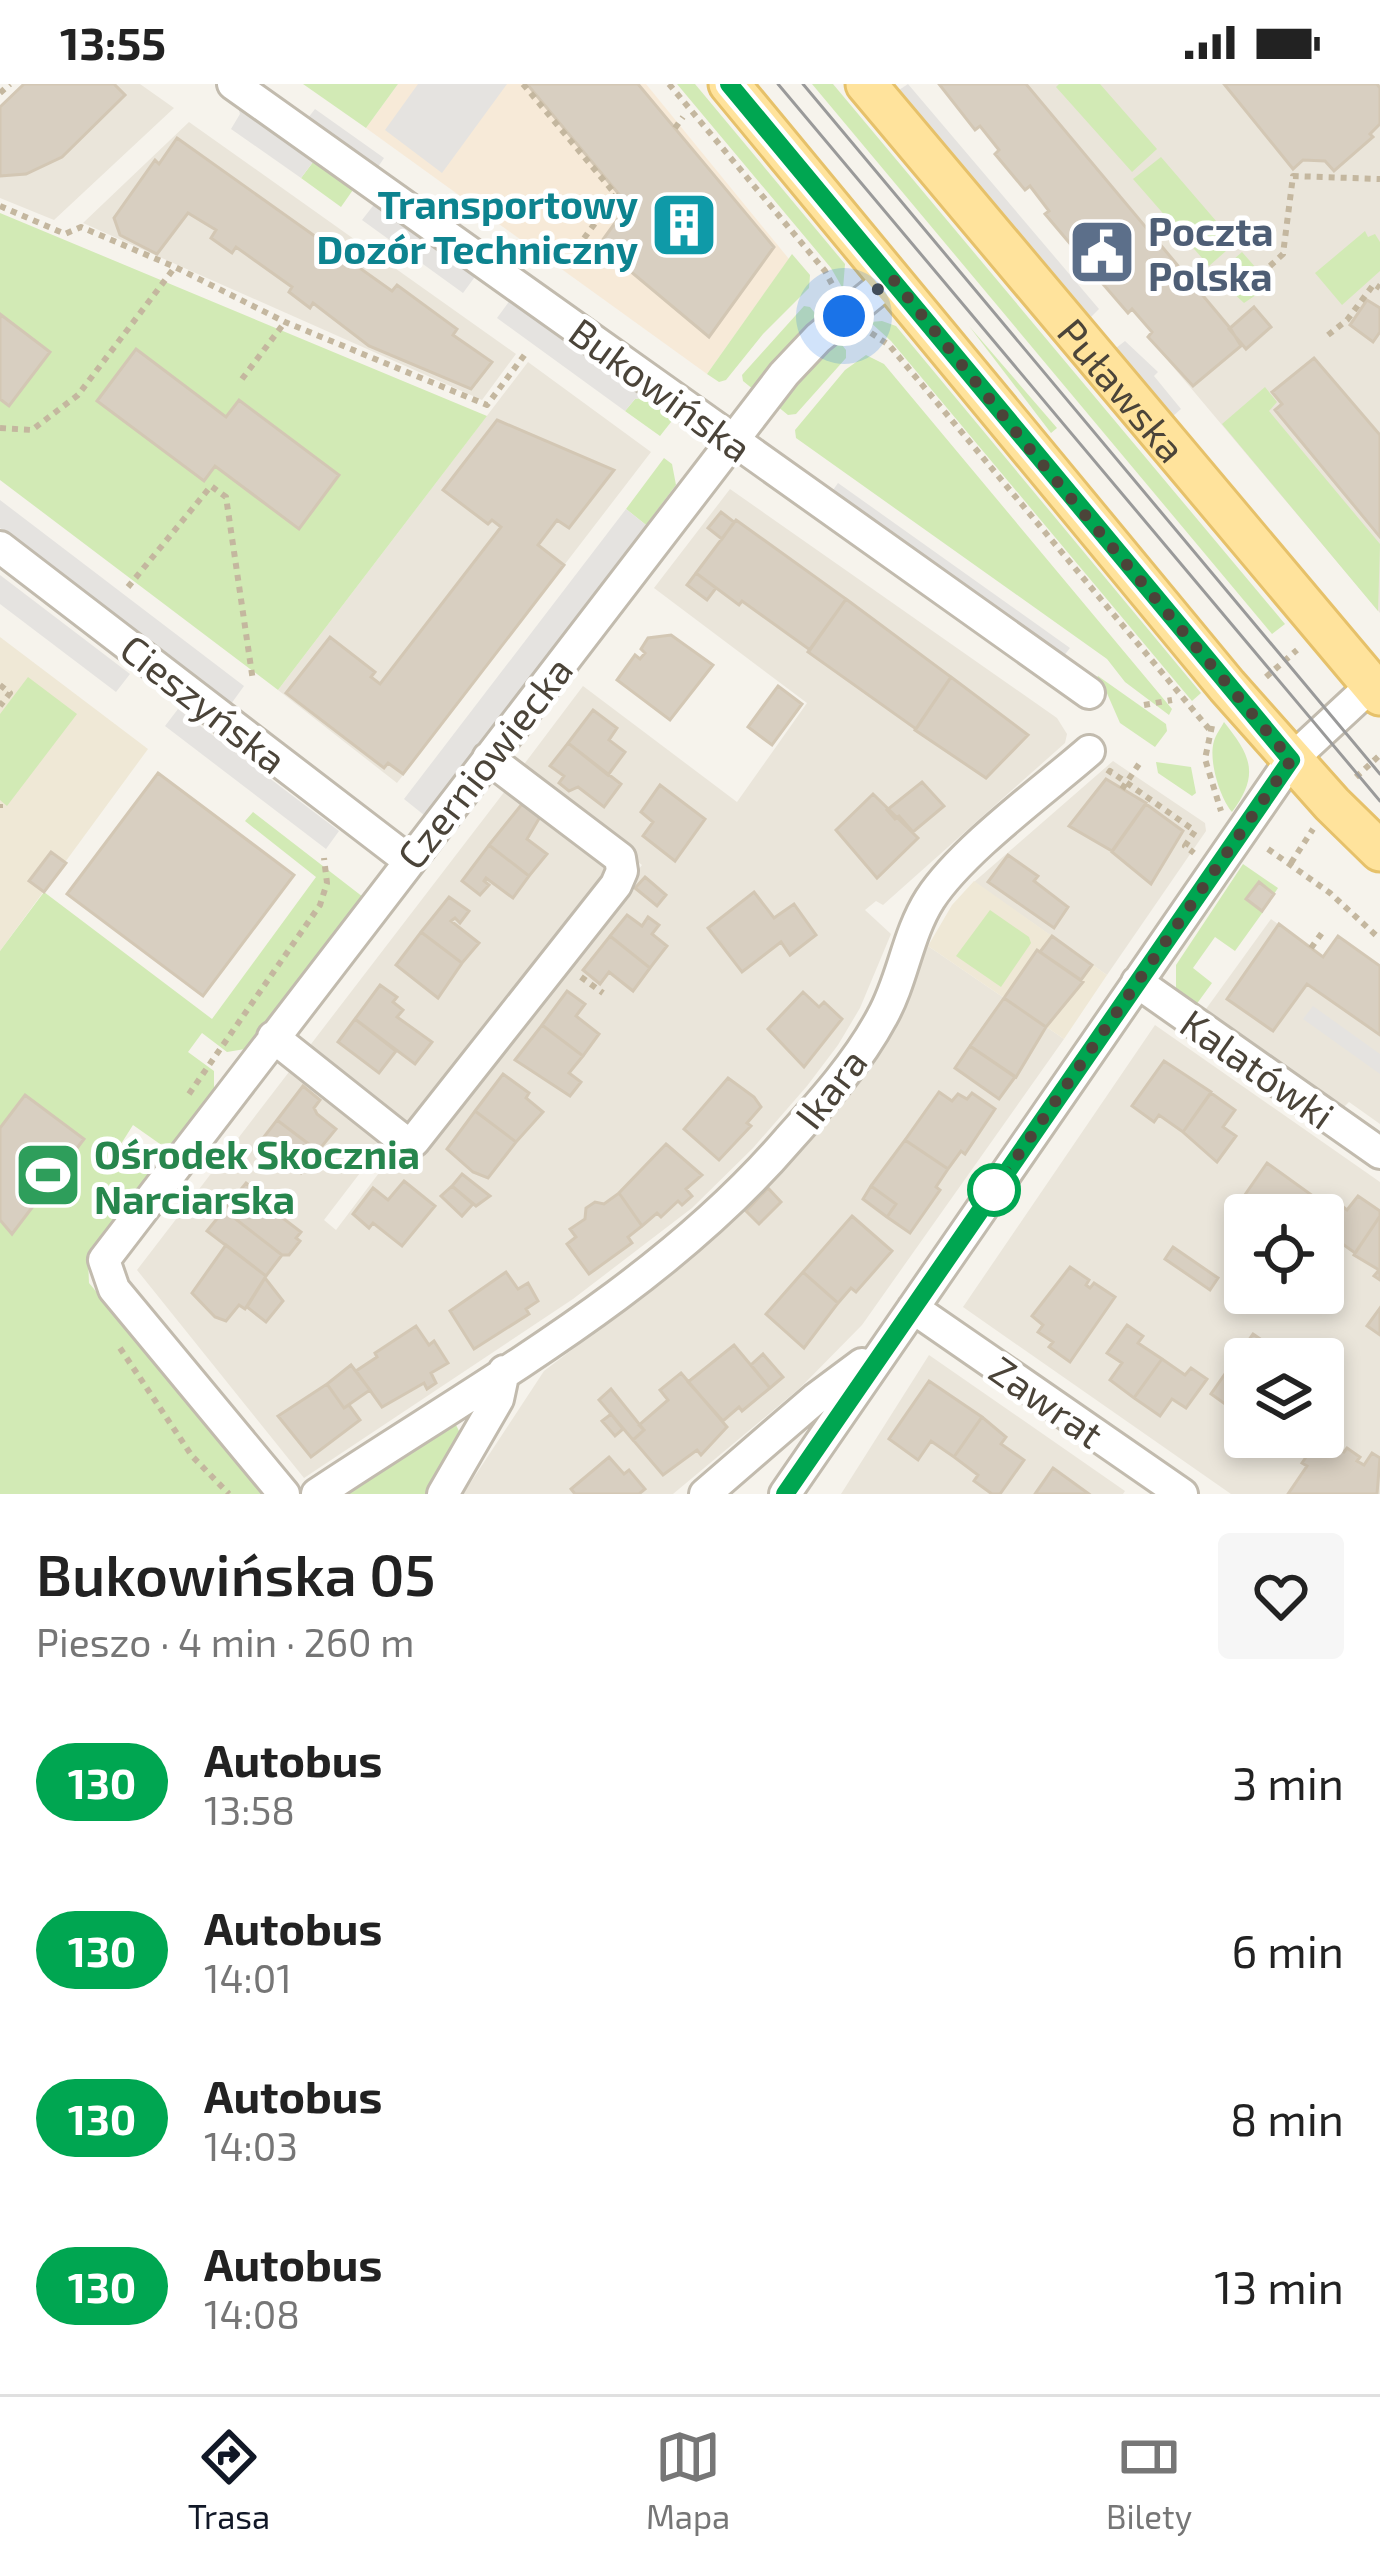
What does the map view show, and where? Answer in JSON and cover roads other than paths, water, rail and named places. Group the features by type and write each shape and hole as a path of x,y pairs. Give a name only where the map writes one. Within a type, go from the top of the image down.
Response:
{"main road":[{"path":"729,84 1291,760 1380,851"},
{"name":"Puławska","path":"866,84 1376,690"}],"street":[{"name":"Bukowińska","path":"233,84 1089,693"},
{"name":"Czerniowiecka","path":"284,1494 114,1289 104,1260 801,355 892,278"},
{"name":"Cieszyńska","path":"0,547 408,860"},
{"path":"784,1494 1291,760 1376,690"},
{"name":"Ikara","path":"317,1494 675,1251 768,1164 850,1066 883,1017 922,912 933,895 967,858 1089,751"},
{"path":"273,1037 404,1141 414,1141 616,885 622,871 620,858 488,758"},
{"name":"Kalatówki","path":"1137,982 1380,1153"},
{"name":"Zawrat","path":"913,1307 1182,1494"},
{"path":"705,1494 814,1399 885,1346"},
{"path":"442,1494 497,1400 504,1371"}],"tram line":[{"path":"778,84 1380,801"},
{"path":"803,84 1380,774"}],"place":[{"name":"Transportowy Dozór Techniczny","path":"684,225"},
{"name":"Poczta Polska","path":"1102,252"},
{"name":"Ośrodek Skocznia Narciarska","path":"48,1175"}]}
